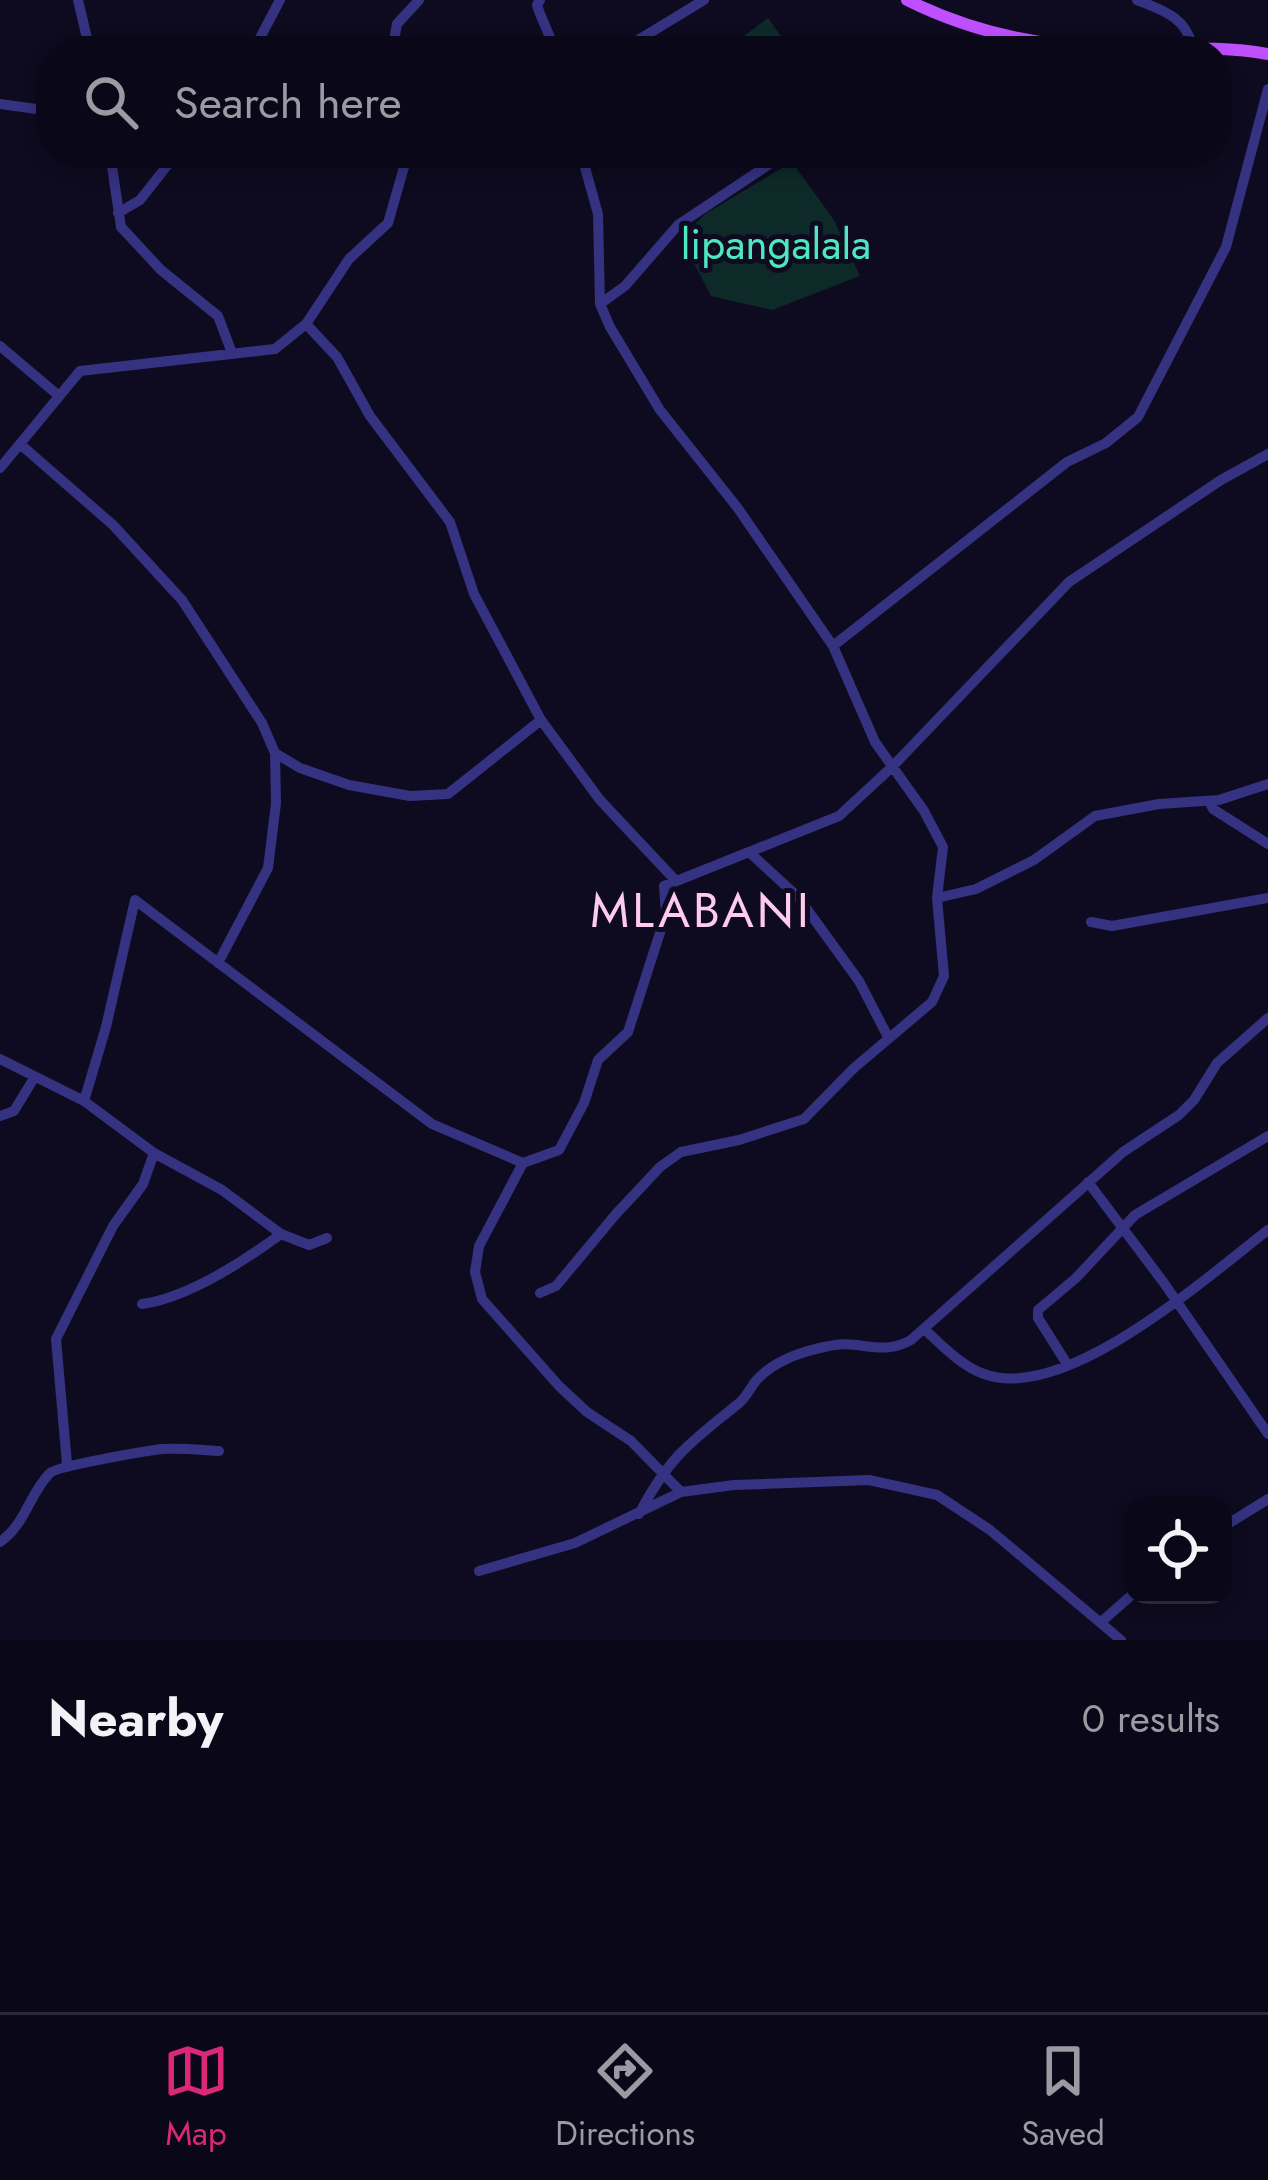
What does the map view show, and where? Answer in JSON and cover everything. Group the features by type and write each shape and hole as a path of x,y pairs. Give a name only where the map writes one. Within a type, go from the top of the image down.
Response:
{"main road":[{"path":"907,0 1001,36"},
{"path":"1232,50 1268,54"}],"street":[{"path":"78,0 86,36"},
{"path":"261,36 280,0"},
{"path":"395,36 397,24 419,0"},
{"path":"540,0 543,27 550,36"},
{"path":"645,36 704,0"},
{"path":"1138,0 1178,20 1190,36"},
{"path":"833,646 1066,462 1106,443 1138,417 1226,247 1268,89"},
{"path":"0,104 36,109"},
{"path":"112,168 122,227 133,243 218,316 232,352"},
{"path":"118,213 140,200 165,168"},
{"path":"0,468 80,371 274,349 306,324 349,259 388,223 404,168"},
{"path":"540,1293 556,1286 660,1167 681,1152 804,1119 888,1036 932,1002 944,976 937,898 943,848 924,811 875,742 833,646 737,507 660,410 600,304 598,214 585,168"},
{"path":"600,304 625,286 678,225 764,168"},
{"path":"306,324 337,357 370,416 450,522 474,594 541,721 600,800 676,881"},
{"path":"0,346 59,396"},
{"path":"20,444 113,525 182,600 262,723 275,753 276,803 268,868 218,963"},
{"path":"681,1492 631,1441 587,1412 559,1386 482,1299 475,1272 479,1246 523,1163 559,1150 584,1103 598,1060 628,1032 666,914 664,886 838,816 892,767 1069,582 1221,479 1268,454"},
{"path":"275,753 300,768 349,785 410,796 448,794 541,721"},
{"path":"937,898 976,889 1034,860 1095,816 1209,801 1268,784"},
{"path":"1209,801 1268,844"},
{"path":"749,851 798,897 859,981 888,1036"},
{"path":"1091,922 1112,926 1268,898"},
{"path":"84,1101 135,900 432,1124 523,1163"},
{"path":"639,1514 687,1442 744,1399 757,1379 794,1354 837,1344 895,1349 924,1329 1123,1152 1178,1115 1194,1100 1217,1063 1268,1018"},
{"path":"0,1059 84,1101 154,1154 222,1190 281,1234 309,1245 327,1238"},
{"path":"0,1116 14,1111 34,1078"},
{"path":"1067,1364 1038,1318 1038,1310 1156,1200 1268,1136"},
{"path":"67,1464 56,1339 154,1154"},
{"path":"1088,1182 1268,1434"},
{"path":"924,1329 963,1363 1017,1379 1114,1345 1268,1230"},
{"path":"142,1304 170,1300 247,1259 281,1234"},
{"path":"0,1542 19,1526 51,1471 67,1464 161,1449 219,1451"},
{"path":"478,1571 575,1543 681,1492 868,1480 937,1495 990,1530 1120,1640"},
{"path":"1232,1521 1268,1499"},
{"path":"1101,1622 1124,1602"}],"green space":[{"path":"768,18 781,36 744,36"},
{"name":"lipangalala","path":"782,168 796,168 834,220 860,276 772,310 711,296 686,248 688,231 705,214"}],"district":[{"name":"MLABANI","path":"701,910"}]}
